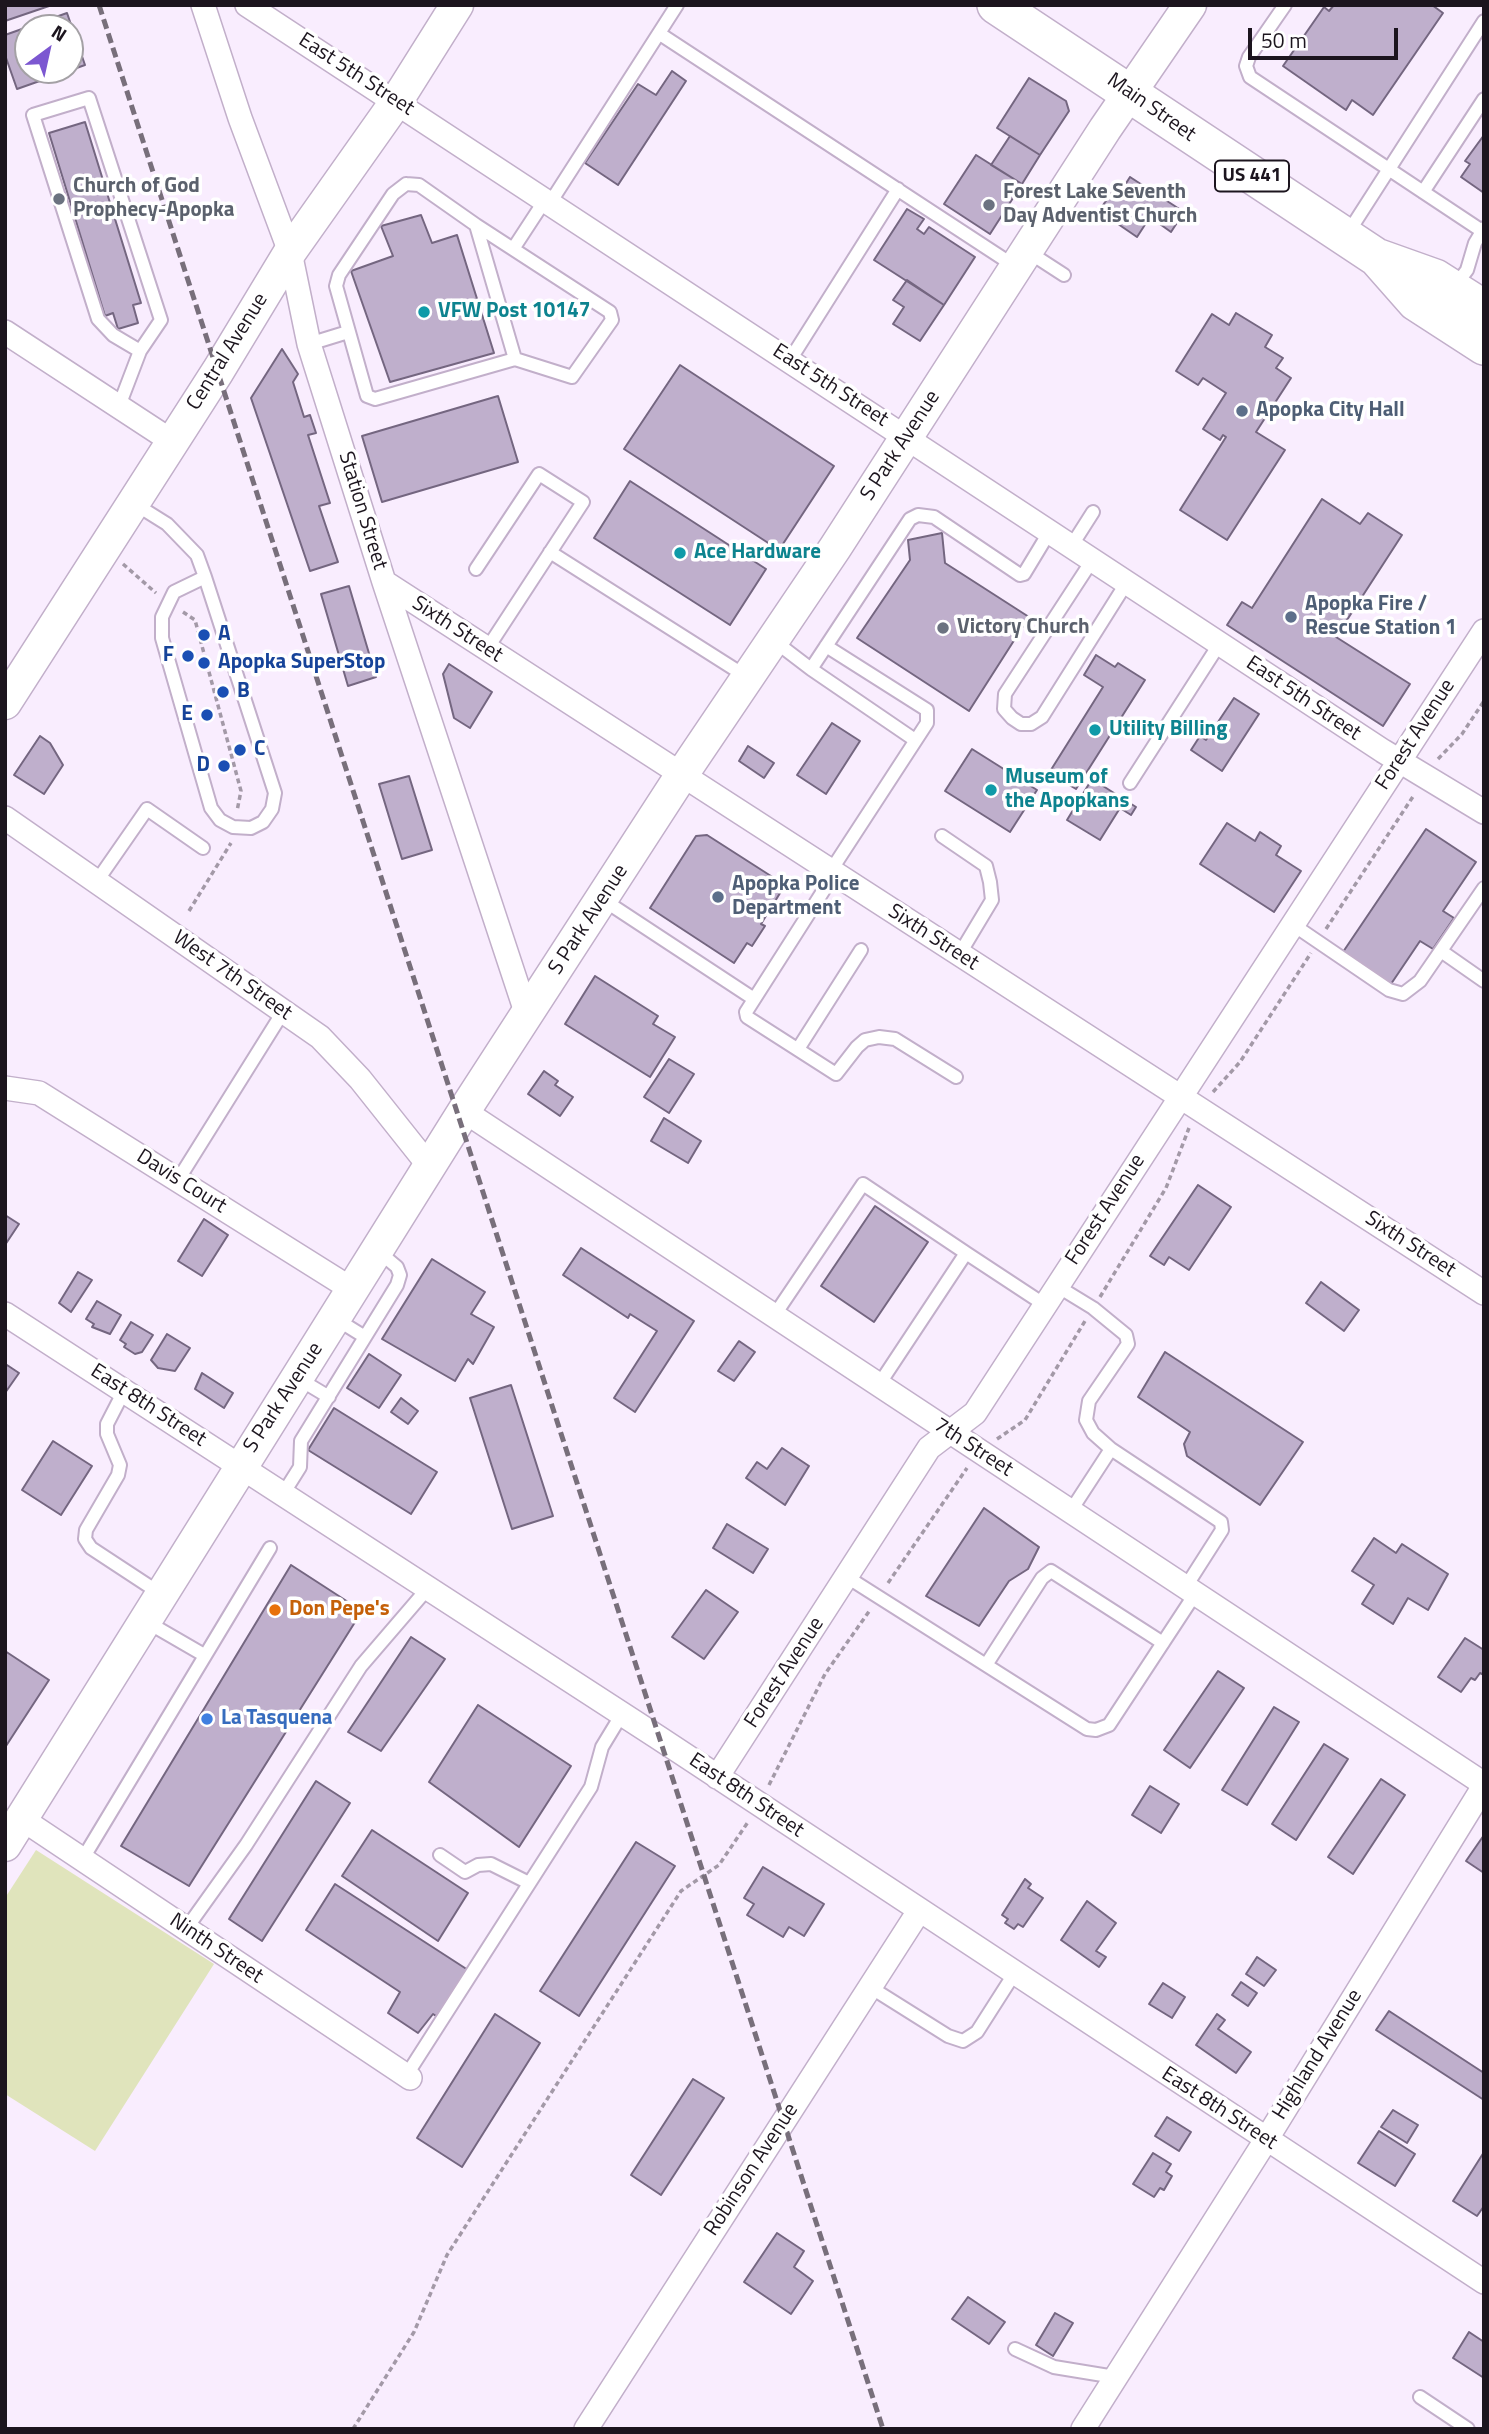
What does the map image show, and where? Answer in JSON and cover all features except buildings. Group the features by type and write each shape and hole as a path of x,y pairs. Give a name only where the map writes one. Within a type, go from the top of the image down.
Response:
{"main road":[{"name":"Central Avenue","path":"5,703 173,442 290,252 396,102 457,5"},
{"name":"Main Street","path":"996,5 1376,257 1435,278 1484,309"},
{"name":"S Park Avenue","path":"11,1825 145,1620 464,1111 601,899 907,437 1128,94 1190,5"},
{"name":"Main Street","path":"1376,257 1416,302 1484,346"}],"street":[{"name":"Station Street","path":"203,5 240,118 290,252 309,344 384,582 527,1015"},
{"name":"East 5th Street","path":"247,5 1399,760 1484,812"},
{"path":"5,332 173,442"},
{"name":"Sixth Street","path":"384,582 1484,1293"},
{"name":"Forest Avenue","path":"718,1777 929,1448 975,1413 1484,631"},
{"name":"West 7th Street","path":"7,822 97,881 320,1037 360,1079 430,1167"},
{"name":"Davis Court","path":"5,1088 39,1093 353,1290"},
{"name":"7th Street","path":"464,1111 1484,1785"},
{"name":"East 8th Street","path":"7,1318 622,1714 1484,2282"},
{"name":"Highland Avenue","path":"1083,2429 1266,2140 1484,1785"},
{"name":"Ninth Street","path":"11,1825 82,1860 408,2077"},
{"name":"Robinson Avenue","path":"586,2429 919,1911"}],"lane":[{"path":"513,249 677,5"},
{"path":"1285,5 1249,57 1246,66 1250,77 1483,229 1475,243 1468,270 1453,289"},
{"path":"1345,237 1484,21"},
{"path":"660,34 898,189 1021,259 1064,275"},
{"path":"119,406 140,351 161,320 89,97 33,115 98,319 113,335 140,351"},
{"path":"1423,192 1484,99"},
{"path":"406,184 419,185 513,249 610,312 612,320 572,377 515,359 375,399 367,396 335,286 339,275 393,194 406,184"},
{"path":"790,360 898,189"},
{"path":"477,225 515,359"},
{"path":"309,344 348,332"},
{"path":"476,569 539,474 583,502 487,649"},
{"path":"133,503 184,538 197,555 205,577 275,793 272,809 263,822 251,828 233,827 220,820 211,808 162,638 162,617 174,592 205,577"},
{"path":"1072,545 1093,512"},
{"path":"811,669 910,519 918,515 934,517 1020,575 1024,574 1050,531"},
{"path":"550,552 748,678"},
{"path":"1093,559 1005,694 1004,709 1021,724 1031,724 1042,717 1128,582"},
{"path":"773,640 915,740"},
{"path":"1130,783 1220,643"},
{"path":"826,646 927,710 927,723 746,1012 747,1017 836,1074 865,1040 895,1039 956,1077"},
{"path":"97,881 147,809 204,848"},
{"path":"942,836 986,866 990,882 992,900 959,955"},
{"path":"1292,924 1396,994 1412,990 1484,888"},
{"path":"601,899 754,999"},
{"path":"797,1049 861,950"},
{"path":"1441,951 1484,981"},
{"path":"178,1180 283,1012"},
{"path":"774,1317 863,1184 966,1253 1051,1295 1093,1308 1121,1329 1128,1344 1089,1401 1086,1420 1093,1433 1111,1449 1221,1522 1222,1530 1163,1643 1109,1725 1096,1730 1087,1729 847,1577"},
{"path":"283,1494 300,1467 302,1441 400,1276 397,1267 377,1250"},
{"path":"878,1386 966,1253"},
{"path":"335,1318 365,1337"},
{"path":"297,1377 329,1396"},
{"path":"124,1391 107,1424 120,1465 118,1475 86,1530 85,1539 90,1548 161,1594"},
{"path":"1070,1512 1111,1449"},
{"path":"82,1860 271,1548"},
{"path":"986,1665 1042,1578 1051,1571 1163,1643"},
{"path":"186,1929 246,1845 361,1666 428,1588"},
{"path":"145,1620 204,1655"},
{"path":"408,2077 591,1787 602,1747 622,1714"},
{"path":"440,1855 466,1872 478,1865 491,1864 529,1883"},
{"path":"870,1987 948,2036 963,2041 977,2032 1014,1973"},
{"path":"1015,2348 1054,2367 1115,2377"},
{"path":"1420,2397 1468,2429"}],"path":[{"path":"353,2429 414,2332 447,2255 681,1891 719,1865 759,1804 825,1674 978,1451 1025,1420 1166,1188 1183,1138 1200,1109 1240,1062 1427,775 1442,753 1462,734 1484,701"}],"green space":[{"path":"36,1850 214,1964 95,2151 5,2094 5,1898"}],"railway":[{"path":"99,5 883,2429"}],"place":[{"name":"Church of God Prophecy-Apopka","path":"59,199"},
{"name":"Forest Lake Seventh Day Adventist Church","path":"989,205"},
{"name":"VFW Post 10147","path":"424,312"},
{"name":"Apopka City Hall","path":"1242,411"},
{"name":"Ace Hardware","path":"680,553"},
{"name":"Apopka Fire / Rescue Station 1","path":"1291,617"},
{"name":"Victory Church","path":"943,628"},
{"name":"A","path":"204,635"},
{"name":"F","path":"188,656"},
{"name":"Apopka SuperStop","path":"204,663"},
{"name":"B","path":"223,692"},
{"name":"E","path":"207,715"},
{"name":"Utility Billing","path":"1095,730"},
{"name":"C","path":"240,750"},
{"name":"D","path":"224,766"},
{"name":"Museum of the Apopkans","path":"991,790"},
{"name":"Apopka Police Department","path":"718,897"},
{"name":"Don Pepe's","path":"275,1610"},
{"name":"La Tasquena","path":"207,1719"}]}
